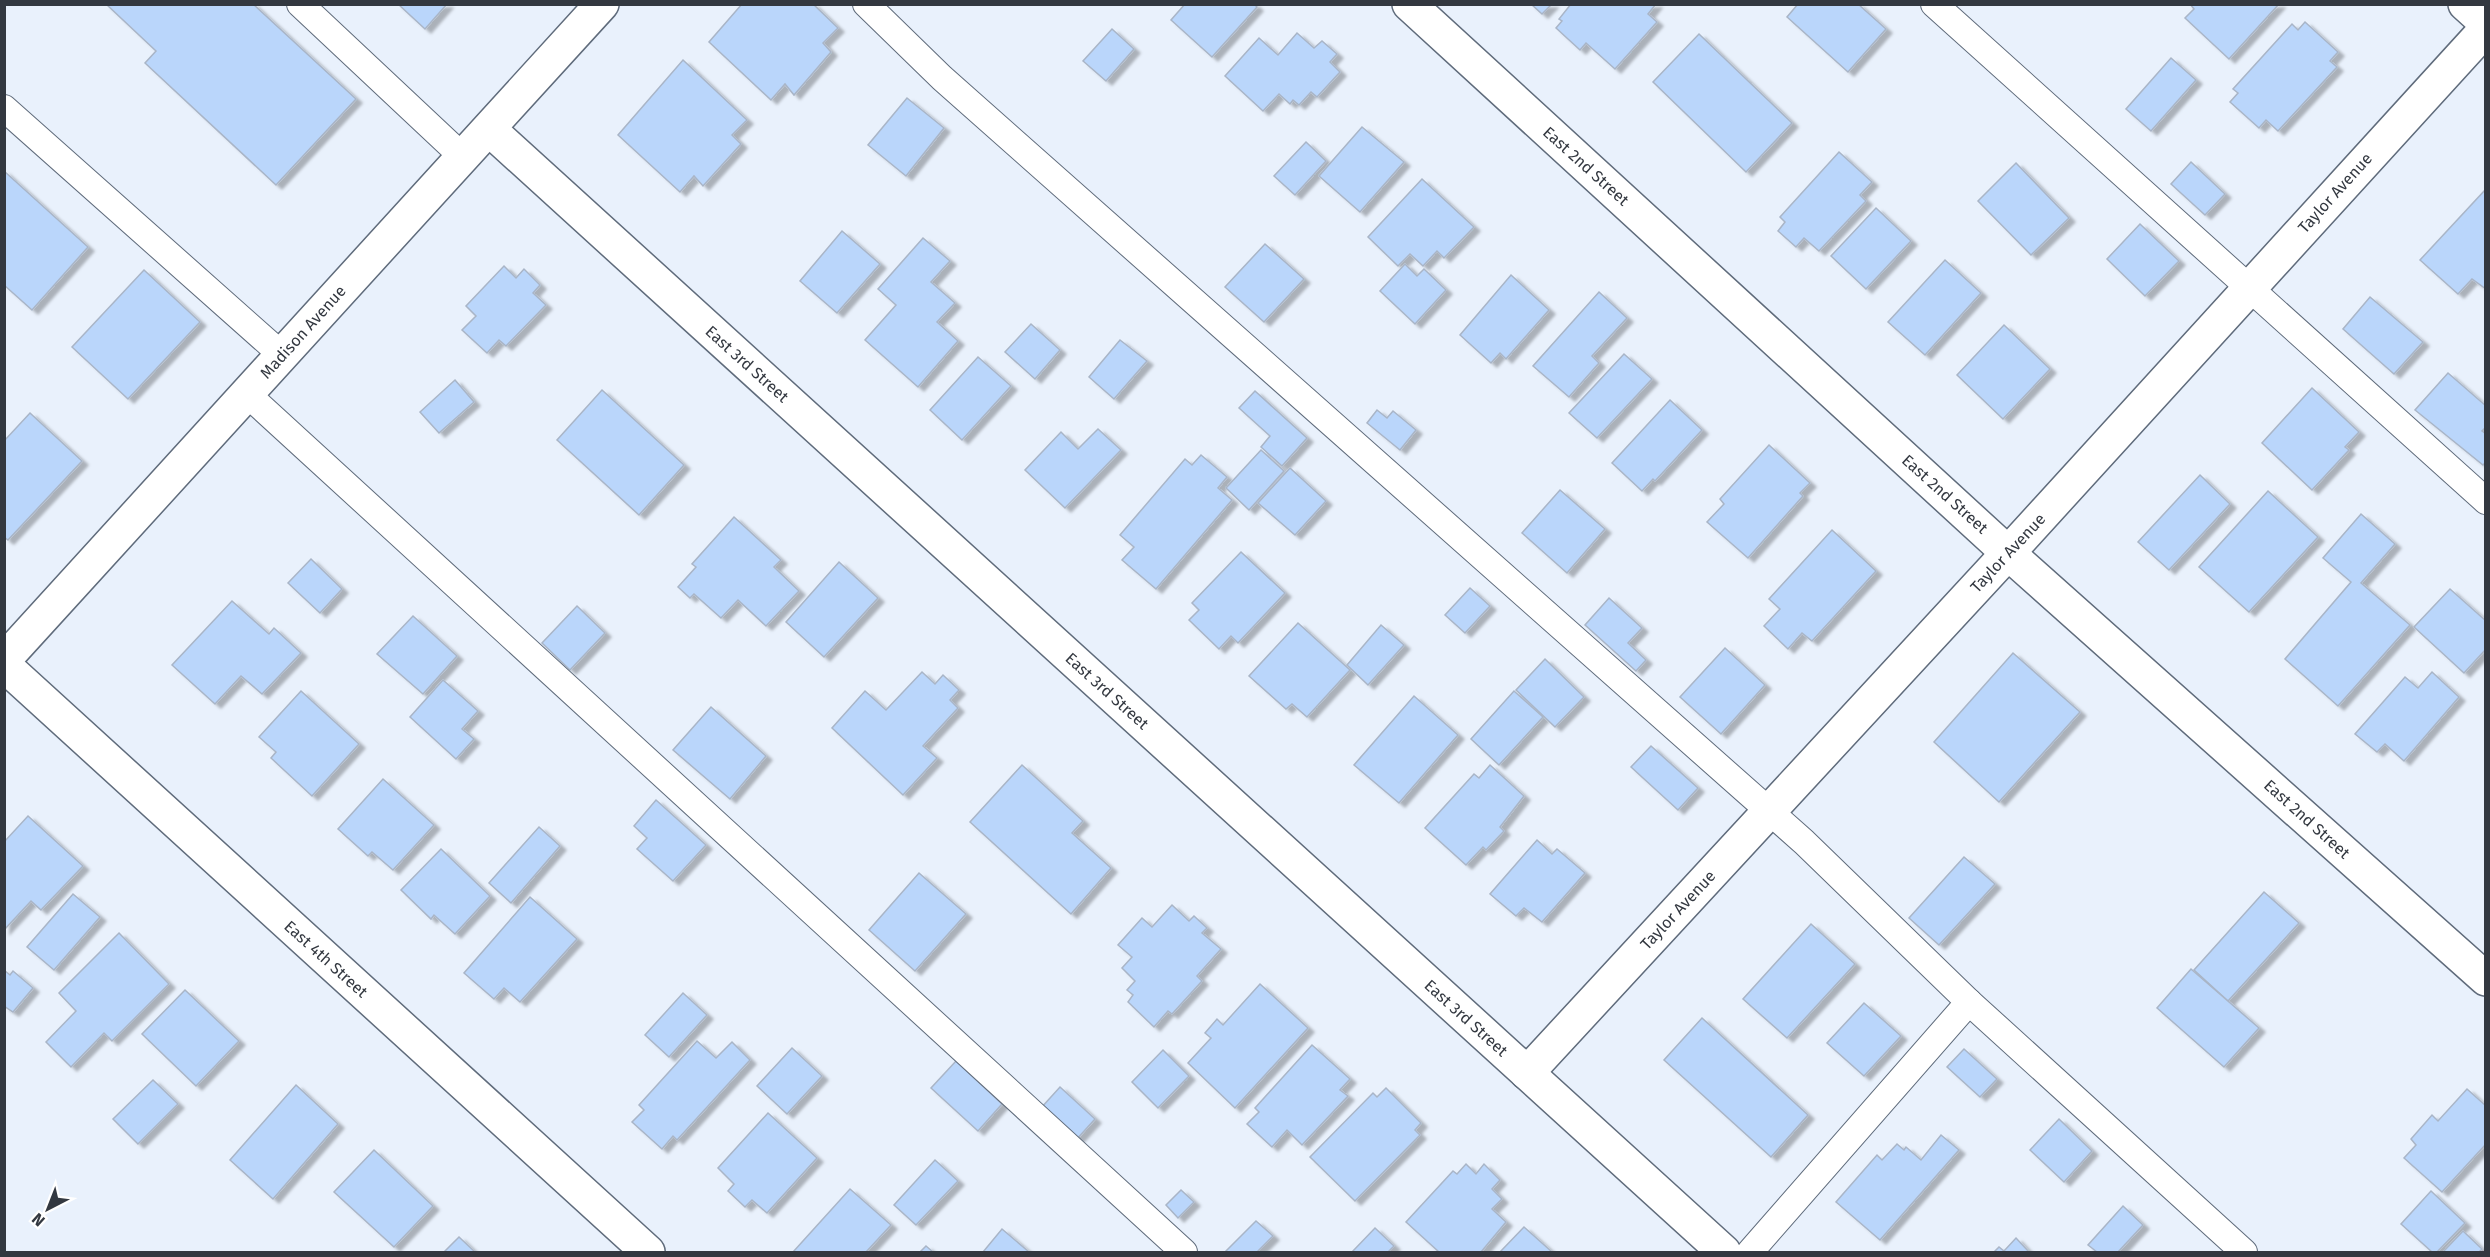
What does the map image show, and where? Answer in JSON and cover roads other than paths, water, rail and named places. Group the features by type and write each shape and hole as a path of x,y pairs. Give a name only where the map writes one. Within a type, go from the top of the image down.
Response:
{"street":[{"name":"Madison Avenue","path":"4,660 602,4"},
{"name":"East 2nd Street","path":"1409,4 2008,553 2486,979"},
{"path":"2465,4 2486,23"},
{"name":"Taylor Avenue","path":"1527,1073 2008,553 2486,29"},
{"name":"East 3rd Street","path":"489,129 1724,1252"},
{"name":"East 4th Street","path":"4,665 648,1252"}],"lane":[{"path":"300,4 463,157"},
{"path":"866,4 950,86 1767,813 1804,843 1970,1002 2244,1252"},
{"path":"1934,4 2486,501"},
{"path":"4,108 282,356"},
{"path":"247,394 1184,1252"},
{"path":"1750,1252 1970,1002"}]}
